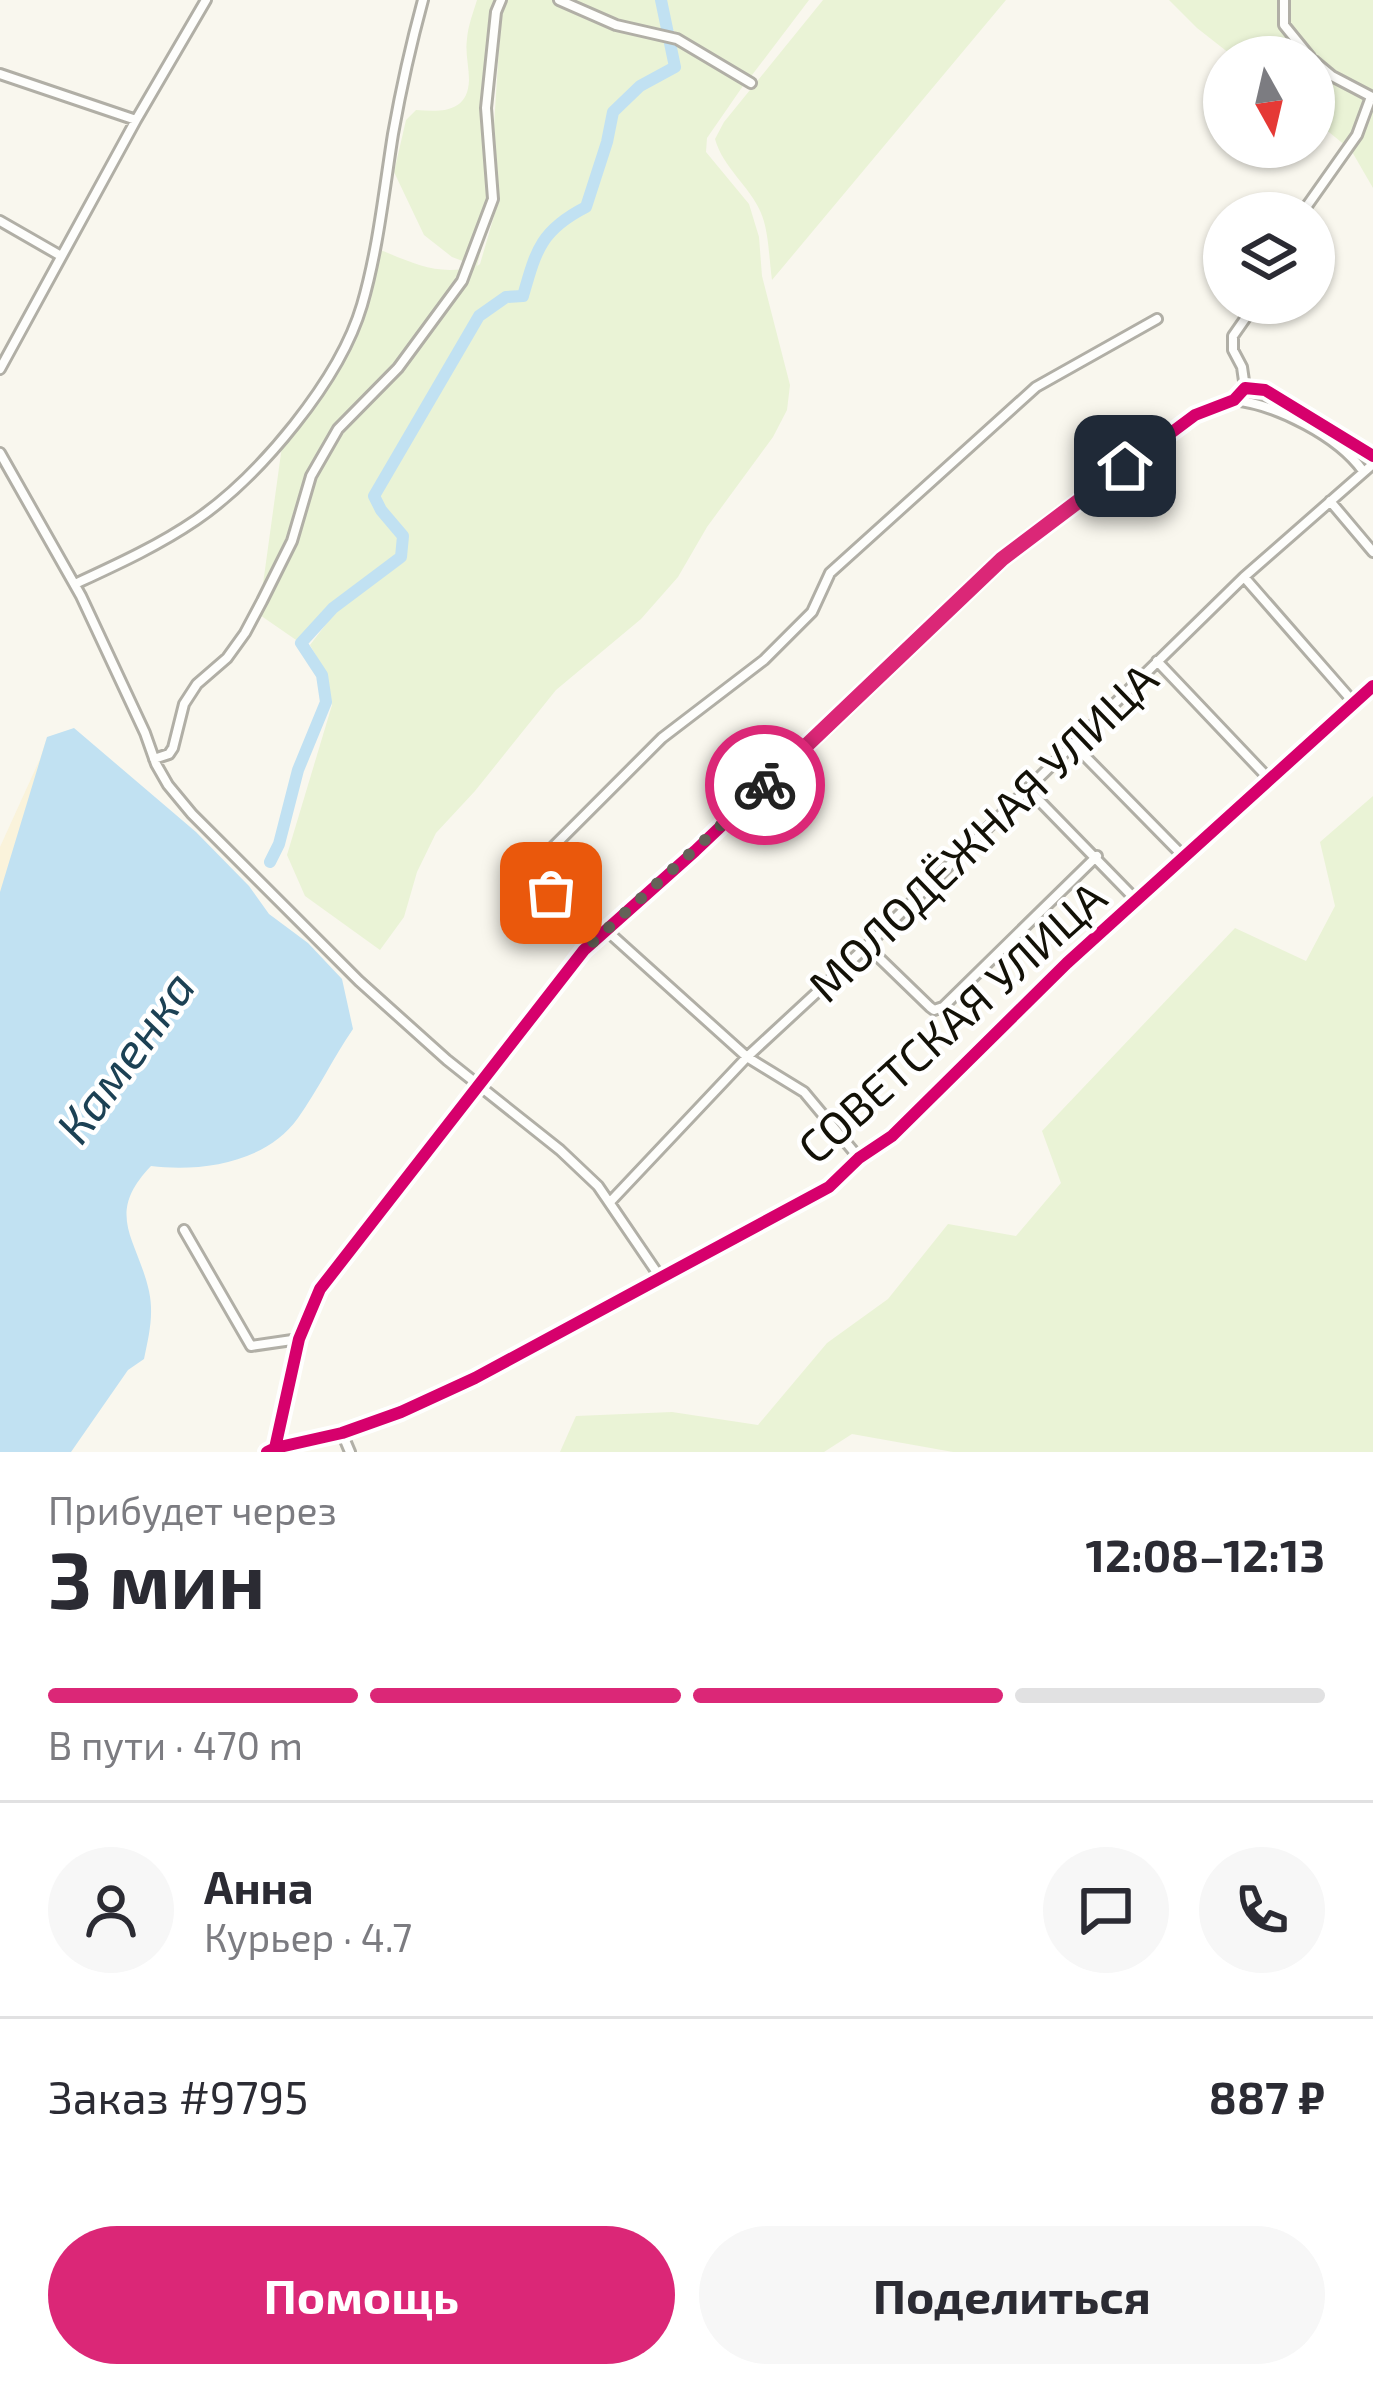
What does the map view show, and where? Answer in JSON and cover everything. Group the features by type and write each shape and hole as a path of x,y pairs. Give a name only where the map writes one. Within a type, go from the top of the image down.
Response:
{"street":[{"path":"0,369 206,0"},
{"path":"74,584 198,519 264,460 343,353 372,266 394,127 423,0"},
{"path":"154,759 169,754 184,704 245,633 292,541 311,476 338,429 398,368 462,281 493,199 486,108 501,0"},
{"path":"559,0 616,25 677,39 751,83"},
{"path":"1284,0 1284,25 1293,36"},
{"path":"0,74 136,120"},
{"path":"1317,192 1357,135 1372,98 1335,78"},
{"path":"0,221 61,256"},
{"path":"593,942 531,869 662,738 764,660 812,612 830,573 1036,387 1156,319"},
{"path":"1241,324 1233,336 1233,350 1245,388"},
{"path":"271,1450 299,1339 330,1273 593,942 1002,559 1195,415 1234,400 1245,388"},
{"path":"1245,388 1265,390 1373,460"},
{"path":"1234,400 1261,403 1286,416 1349,452 1363,471"},
{"path":"0,453 74,584 168,785 359,981 560,1150 611,1201 660,1277"},
{"name":"МОЛОДЁЖНАЯ УЛИЦА","path":"611,1201 746,1058 1244,577 1373,460"},
{"path":"1330,501 1373,552"},
{"path":"1244,577 1355,704"},
{"path":"1157,661 1270,780"},
{"name":"СОВЕТСКАЯ УЛИЦА","path":"271,1450 342,1433 475,1378 829,1187 892,1136 1067,963 1373,686"},
{"path":"1073,745 1185,858"},
{"path":"1027,788 1137,901"},
{"path":"867,946 930,1007 943,1007 1097,856"},
{"path":"606,930 746,1058 804,1092 860,1158"},
{"path":"184,1230 251,1346 299,1339"},
{"path":"342,1433 350,1452"}],"green space":[{"path":"477,0 494,0 481,93 492,207 477,266 497,206 493,141 502,0 659,0 673,66 640,83 609,109 583,203 556,221 540,240 521,292 505,294 477,313 371,494 377,511 398,537 397,555 328,606 299,642 257,613 266,599 263,584 282,446 344,362 366,304 378,249 438,269 476,266 452,257 424,235 394,172 406,120 416,110 443,110 464,99 469,80 466,49"},
{"path":"666,0 809,0 749,79 673,30"},
{"path":"823,0 1006,0 772,280 761,213 715,139"},
{"path":"1169,0 1373,0 1373,188 1351,150 1335,137 1335,36 1207,36"},
{"path":"673,46 745,83 707,138 706,152 749,204 790,385 787,410 678,577 641,619 556,690 436,833 417,872 404,917 380,950 305,896 287,855 332,705 326,673 310,645 336,611 405,561 408,535 378,496 481,319 507,301 526,299 544,245 560,226 588,209 615,113 642,88 676,69"},
{"path":"1373,796 1373,1452 953,1452 852,1434 824,1452 560,1452 576,1416 672,1412 758,1425 827,1343 888,1299 948,1224 1016,1236 1061,1183 1042,1131 1235,928 1306,961 1335,906 1320,842"}],"sand":[{"path":"47,737 0,927 0,847"}],"water":[{"path":"74,728 196,832 249,886 269,914 308,943 342,979 353,1029 298,1118 269,1145 211,1165 151,1166 137,1183 127,1213 150,1300 144,1359 128,1370 71,1452 0,1452 0,892 47,737"}],"waterway":[{"name":"Каменка","path":"270,862 298,770 326,702 322,675 301,643 333,608 401,557 403,536 374,496 479,316 506,297 523,296 542,243 559,224 586,207 613,112 640,86 675,67 661,0"}],"cycle path":[{"path":"275,1448 299,1339 320,1289 584,950 1002,559 1195,415 1234,400 1245,388 1265,390 1373,456"},
{"path":"267,1452 342,1433 475,1378 829,1187 859,1158 892,1136 1067,963 1373,686"}],"way so far":[{"path":"551,893 593,942 765,785"}],"route":[{"path":"765,785 1002,559 1125,466"}]}
